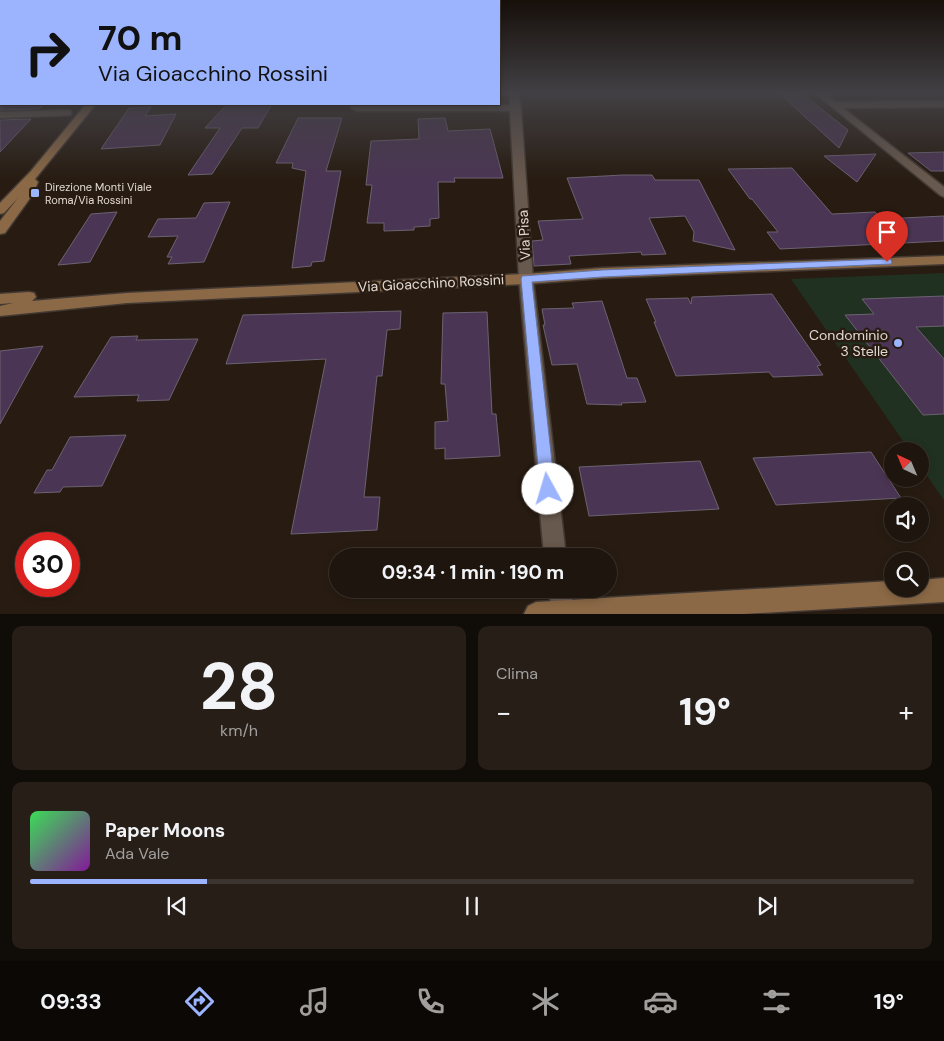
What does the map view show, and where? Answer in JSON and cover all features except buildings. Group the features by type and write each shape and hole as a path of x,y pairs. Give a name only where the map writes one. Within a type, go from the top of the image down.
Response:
{"street":[{"path":"0,210 35,173 77,122"},
{"name":"Via Pisa","path":"516,122 526,279 554,548"},
{"path":"856,122 944,193"},
{"path":"0,230 27,194 35,173"},
{"name":"Via Gioacchino Rossini","path":"0,312 16,308 127,298 602,274 944,260"},
{"name":"Via Gioacchino Rossini","path":"0,299 88,294 127,298"},
{"path":"536,614 561,600 944,590"}],"green space":[{"path":"944,273 944,500 929,479 929,442 904,442 791,279"}],"place":[{"name":"Direzione Monti Viale Roma/Via Rossini","path":"35,193"},
{"name":"Condominio 3 Stelle","path":"898,343"}],"route":[{"path":"548,489 526,279 887,262"}]}
